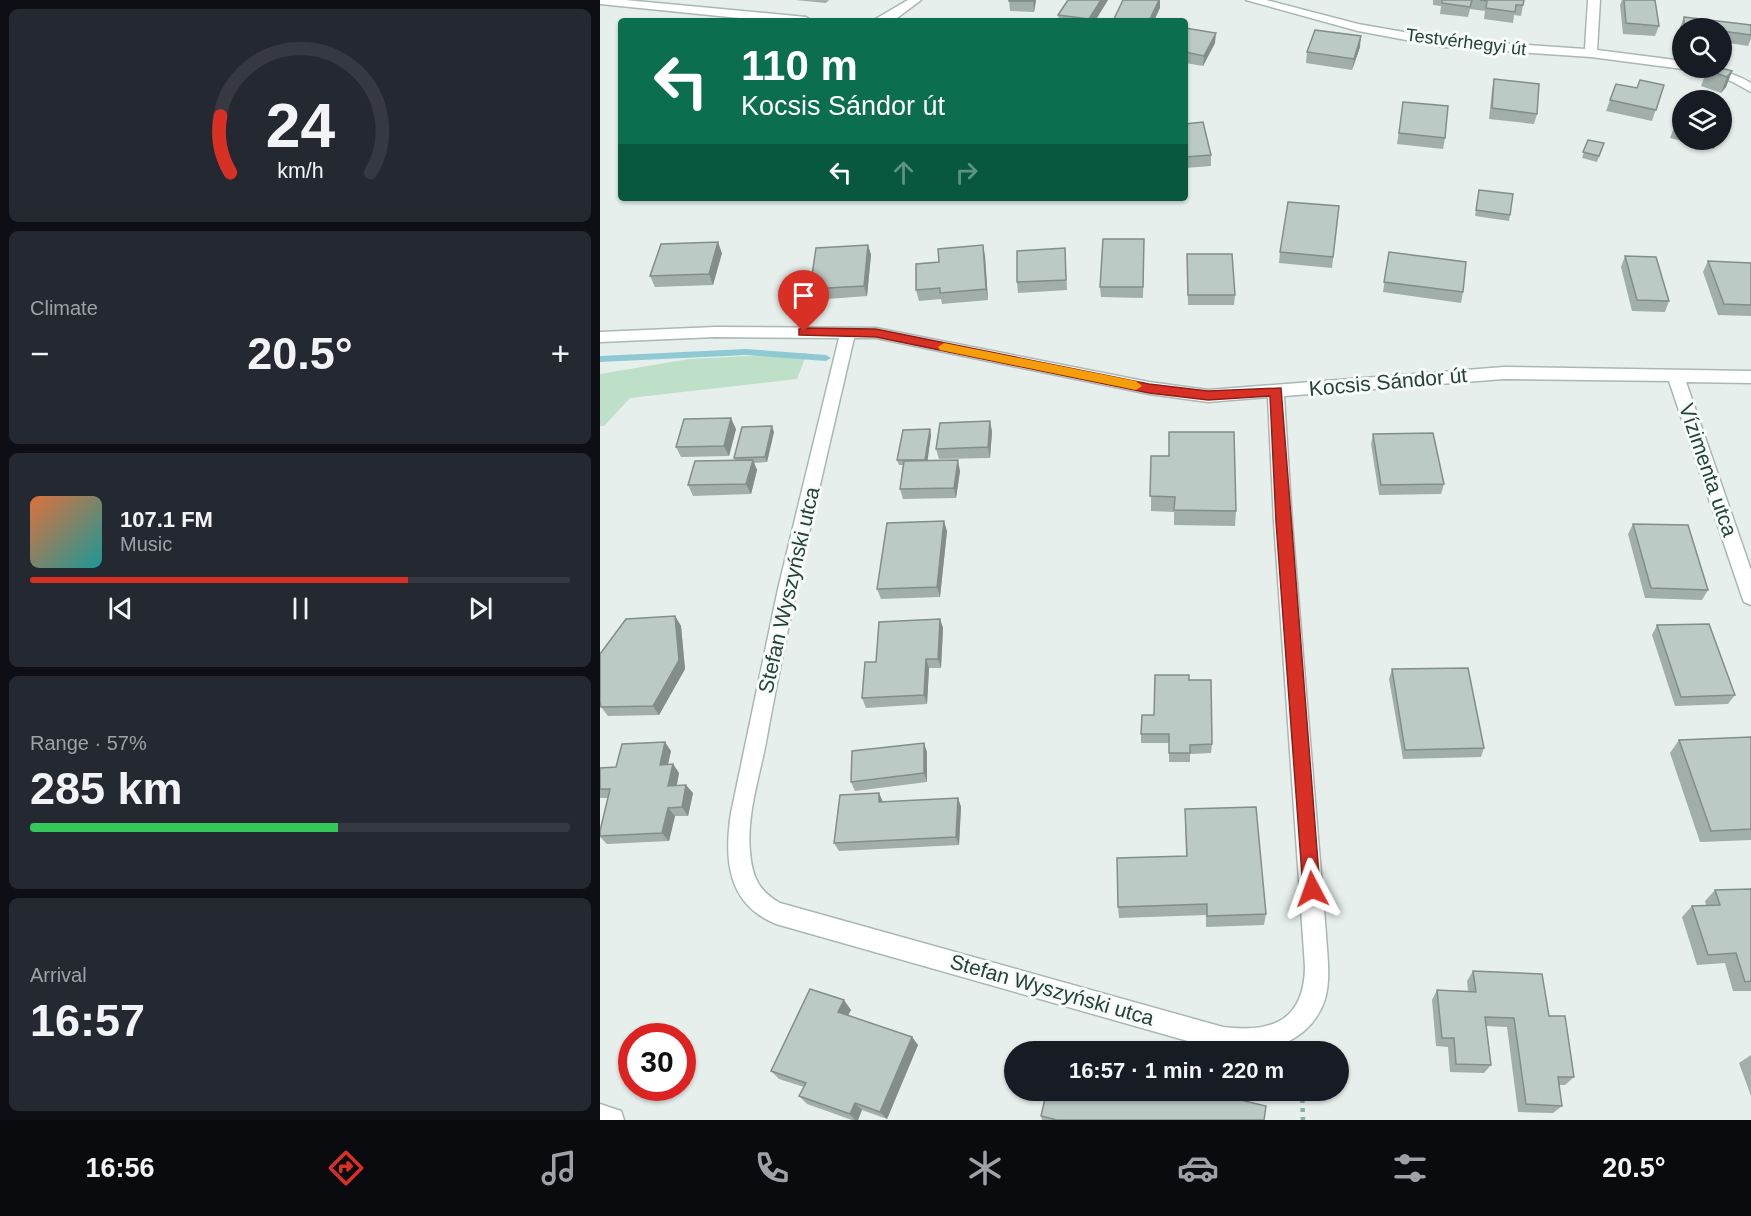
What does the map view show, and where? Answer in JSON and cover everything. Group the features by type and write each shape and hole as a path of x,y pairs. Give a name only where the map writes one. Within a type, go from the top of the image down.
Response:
{"street":[{"path":"887,18 915,0"},
{"name":"Testvérhegyi út","path":"1252,0 1358,27 1444,43 1591,53 1672,64"},
{"path":"1591,53 1594,0"},
{"path":"600,1 775,18"},
{"path":"1732,77 1751,79"},
{"path":"1735,78 1751,88"},
{"name":"Kocsis Sándor út","path":"600,337 715,332 876,333 1149,388 1208,396 1504,374 1751,378"},
{"name":"Stefan Wyszyński utca","path":"848,332 789,576 744,809 739,849 745,882 755,902 776,913 1223,1039 1254,1041 1280,1033 1300,1020 1313,1002 1317,982 1282,522 1276,392"},
{"name":"Vízimenta utca","path":"1676,377 1751,597"},
{"path":"600,1116 612,1120"}],"path":[{"path":"1302,1101 1303,1120"}],"green space":[{"path":"807,353 797,379 630,398 604,426 600,426 600,374 689,359"}],"building":[{"path":"1033,0 1033,1 1009,1"},
{"path":"1068,0 1101,0 1090,18 1058,15"},
{"path":"1123,0 1159,0 1150,18 1114,18"},
{"path":"1442,0 1472,0 1470,7 1442,3"},
{"path":"1480,0 1524,0 1523,5 1516,5 1515,12 1486,8 1487,1"},
{"path":"1624,0 1655,0 1659,26 1626,23"},
{"path":"1732,23 1751,25 1751,35 1732,32"},
{"path":"1188,28 1216,33 1204,56 1188,53"},
{"path":"1315,30 1361,36 1354,59 1307,52"},
{"path":"1494,79 1539,84 1537,114 1492,108"},
{"path":"1640,80 1664,85 1656,110 1610,100 1616,84 1637,88"},
{"path":"1403,102 1448,106 1445,138 1399,133"},
{"path":"1203,122 1211,155 1188,157 1188,124"},
{"path":"1588,140 1604,143 1599,156 1583,152"},
{"path":"1479,190 1513,194 1510,215 1476,210"},
{"path":"1288,202 1339,206 1333,257 1280,252"},
{"path":"1103,239 1144,239 1143,287 1100,287"},
{"path":"718,242 709,274 650,276 661,244"},
{"path":"868,245 864,286 810,289 816,248"},
{"path":"983,245 986,289 940,293 940,288 916,290 916,264 939,262 938,249"},
{"path":"1065,248 1066,280 1017,282 1017,251"},
{"path":"1389,252 1466,262 1463,292 1384,282"},
{"path":"1187,254 1232,254 1235,295 1188,295"},
{"path":"1625,256 1656,257 1669,301 1637,300"},
{"path":"1708,261 1751,263 1751,305 1724,304"},
{"path":"731,418 724,446 676,447 684,419"},
{"path":"990,421 988,447 936,449 940,423"},
{"path":"772,426 765,457 734,458 742,427"},
{"path":"930,429 925,460 897,460 903,430"},
{"path":"1169,432 1234,432 1236,511 1174,510 1175,497 1150,496 1151,456 1169,456"},
{"path":"1433,433 1444,484 1381,485 1373,434"},
{"path":"753,460 746,484 688,485 695,461"},
{"path":"958,460 954,488 900,489 904,461"},
{"path":"944,521 937,587 877,589 887,523"},
{"path":"1633,524 1688,525 1708,590 1651,588"},
{"path":"675,616 679,660 653,706 601,707 600,654 626,619"},
{"path":"940,619 938,659 926,659 924,695 862,698 865,662 876,662 879,622"},
{"path":"1709,624 1735,695 1681,697 1657,625"},
{"path":"1468,668 1484,748 1405,750 1392,669"},
{"path":"1155,675 1189,675 1189,680 1211,680 1212,744 1190,745 1190,753 1169,753 1169,734 1141,734 1142,715 1154,715"},
{"path":"1751,737 1751,829 1711,831 1679,740"},
{"path":"665,742 660,765 673,764 668,786 686,785 682,807 668,808 662,833 600,836 610,789 600,789 600,768 616,767 622,744"},
{"path":"924,743 924,773 851,782 852,751"},
{"path":"879,793 879,802 958,798 956,837 834,843 840,795"},
{"path":"1256,807 1266,914 1207,916 1207,904 1118,907 1117,858 1187,856 1185,809"},
{"path":"1751,889 1751,981 1745,982 1736,953 1708,955 1692,906 1720,905 1715,890"},
{"path":"1473,971 1542,974 1549,1016 1565,1016 1574,1077 1558,1077 1562,1106 1526,1104 1514,1018 1485,1017 1491,1065 1456,1064 1454,1038 1442,1038 1437,990 1476,992"},
{"path":"810,989 844,1000 838,1012 912,1037 880,1112 855,1103 850,1114 799,1096 806,1083 771,1071"},
{"path":"1044,1101 1245,1101 1266,1106 1264,1120 1057,1120 1041,1116"}],"waterway":[{"path":"600,359 746,352 826,358"}],"slow traffic":[{"path":"944,347 1136,386"}],"route":[{"path":"804,332 876,333 1149,388 1208,396 1276,392 1282,522 1312,889"}]}
